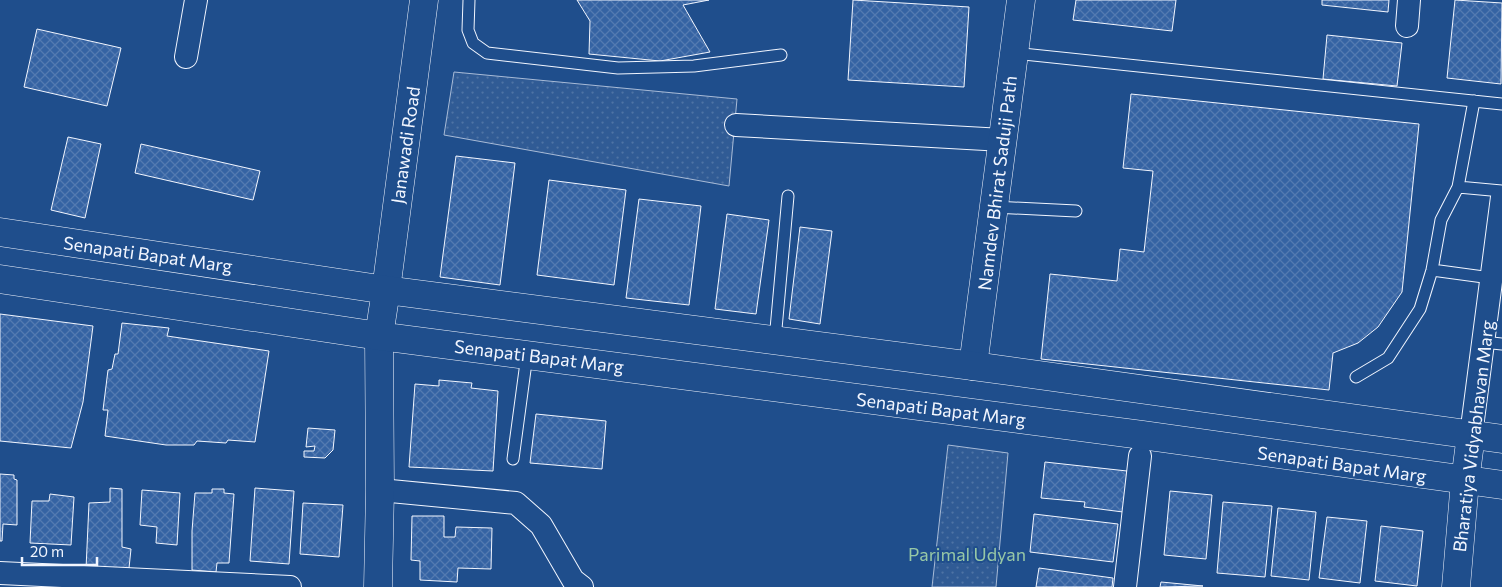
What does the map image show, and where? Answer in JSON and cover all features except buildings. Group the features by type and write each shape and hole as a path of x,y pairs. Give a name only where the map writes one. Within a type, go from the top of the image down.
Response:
{"main road":[{"name":"Janawadi Road","path":"386,290 424,0"},
{"name":"Namdev Bhirat Saduji Path","path":"973,366 1020,0"},
{"name":"Senapati Bapat Marg","path":"0,232 386,290 973,366 1502,439"},
{"name":"Senapati Bapat Marg","path":"0,279 380,336 1133,434 1502,486"},
{"path":"378,587 380,336 386,290"},
{"name":"Bharatiya Vidyabhavan Marg","path":"1456,587 1470,435"}],"street":[{"path":"186,57 196,0"},
{"path":"1407,26 1409,0"},
{"path":"736,125 1003,140"},
{"name":"Bharatiya Vidyabhavan Marg","path":"1470,435 1492,343 1491,278 1500,223 1502,196"},
{"path":"1125,587 1140,456"},
{"path":"380,490 516,503 541,525 573,580 582,587"},
{"path":"0,573 290,587"}],"lane":[{"path":"469,0 468,30 473,43 487,53 618,68 694,66 781,54"},
{"path":"1014,53 1502,104"},
{"path":"1356,377 1388,358 1420,309 1432,270 1441,220 1458,187 1474,101"},
{"path":"1458,187 1502,191"},
{"path":"775,340 788,196"},
{"path":"994,208 1076,211"},
{"path":"1432,270 1491,278"},
{"path":"513,459 527,355"}],"green space":[{"path":"454,72 737,99 729,186 444,135"},
{"name":"Parimal Udyan","path":"948,445 1008,453 996,587 932,587"}]}
